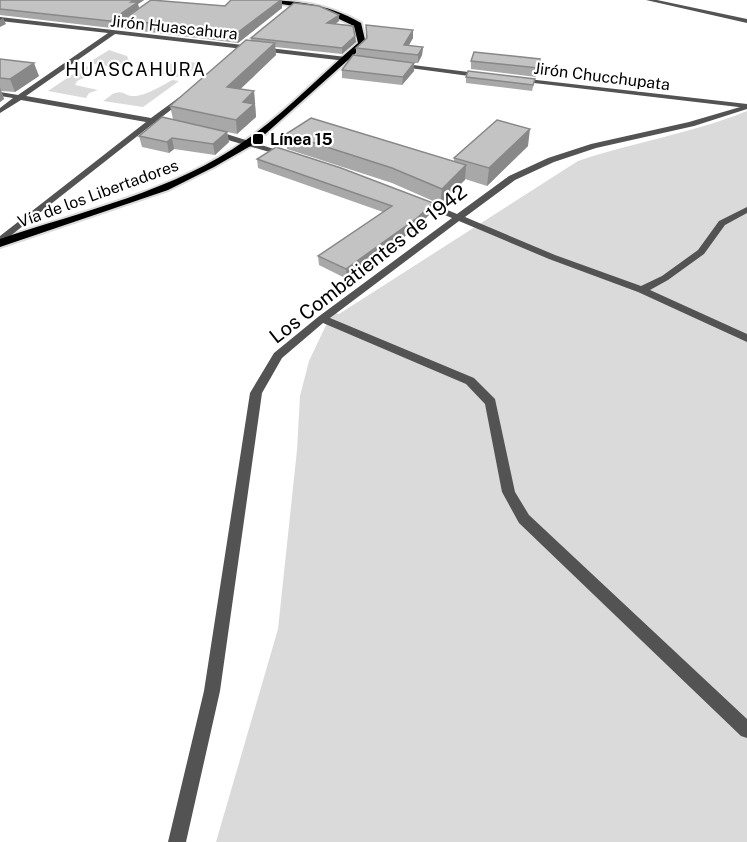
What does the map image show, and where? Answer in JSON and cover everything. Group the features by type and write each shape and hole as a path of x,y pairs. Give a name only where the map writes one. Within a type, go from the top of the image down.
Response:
{"highway":[{"name":"Vía de los Libertadores","path":"0,242 164,188 250,142 362,44 358,25 326,8 291,7 259,0"}],"street":[{"path":"649,0 747,21"},
{"name":"Jirón Huascahura","path":"0,19 346,59"},
{"path":"0,111 128,22"},
{"path":"233,55 251,40"},
{"path":"346,59 357,60"},
{"path":"393,65 498,77"},
{"name":"Jirón Chucchupata","path":"510,79 746,107"},
{"path":"0,242 30,215 189,91"},
{"path":"0,94 186,127"},
{"name":"Los Combatientes de 1942","path":"177,842 212,690 256,393 278,356 322,319 512,178 551,160 594,146 691,124 746,107"},
{"path":"207,132 250,142 292,156"},
{"path":"408,196 459,219 642,290 747,338"},
{"path":"642,290 666,278 701,252 722,224 747,210"},
{"path":"322,319 470,381 482,391 491,402 509,492 525,519 747,729"}],"shaded area":[{"path":"109,50 127,56 131,66 120,68 88,63"},
{"path":"201,63 182,78 146,70 160,65"},
{"path":"85,66 90,67 85,72 84,78 77,81 75,85 98,90 89,93 86,98 48,91"},
{"path":"172,80 179,81 143,107 103,101 118,92 133,96 142,95"},
{"path":"747,111 747,842 216,842 278,629 297,450 300,396 309,361 328,321 335,313 339,314 578,161 727,119"}],"building":[{"path":"0,0 134,0 131,2 138,2 110,21 0,9"},
{"path":"151,0 225,6 231,0 281,0 237,33 123,20"},
{"path":"294,3 319,6 339,15 327,23 353,26 355,36 342,48 251,38"},
{"path":"366,25 413,30 404,45 423,47 418,55 356,48 367,38"},
{"path":"246,40 275,43 227,87 254,91 243,102 254,104 236,120 170,106"},
{"path":"474,52 540,59 538,68 471,61"},
{"path":"353,55 414,63 403,77 342,70"},
{"path":"0,59 34,63 10,79 0,78"},
{"path":"468,71 535,79 533,85 466,77"},
{"path":"162,117 227,132 213,144 172,138 167,142 139,136"},
{"path":"311,118 466,165 442,189 392,168 286,134"},
{"path":"497,120 530,129 489,168 454,158"},
{"path":"276,147 341,168 433,203 417,218 346,269 318,256 392,206 257,159"}],"place":[{"name":"Línea 15","path":"258,139"}],"district":[{"name":"HUASCAHURA","path":"136,70"}]}
